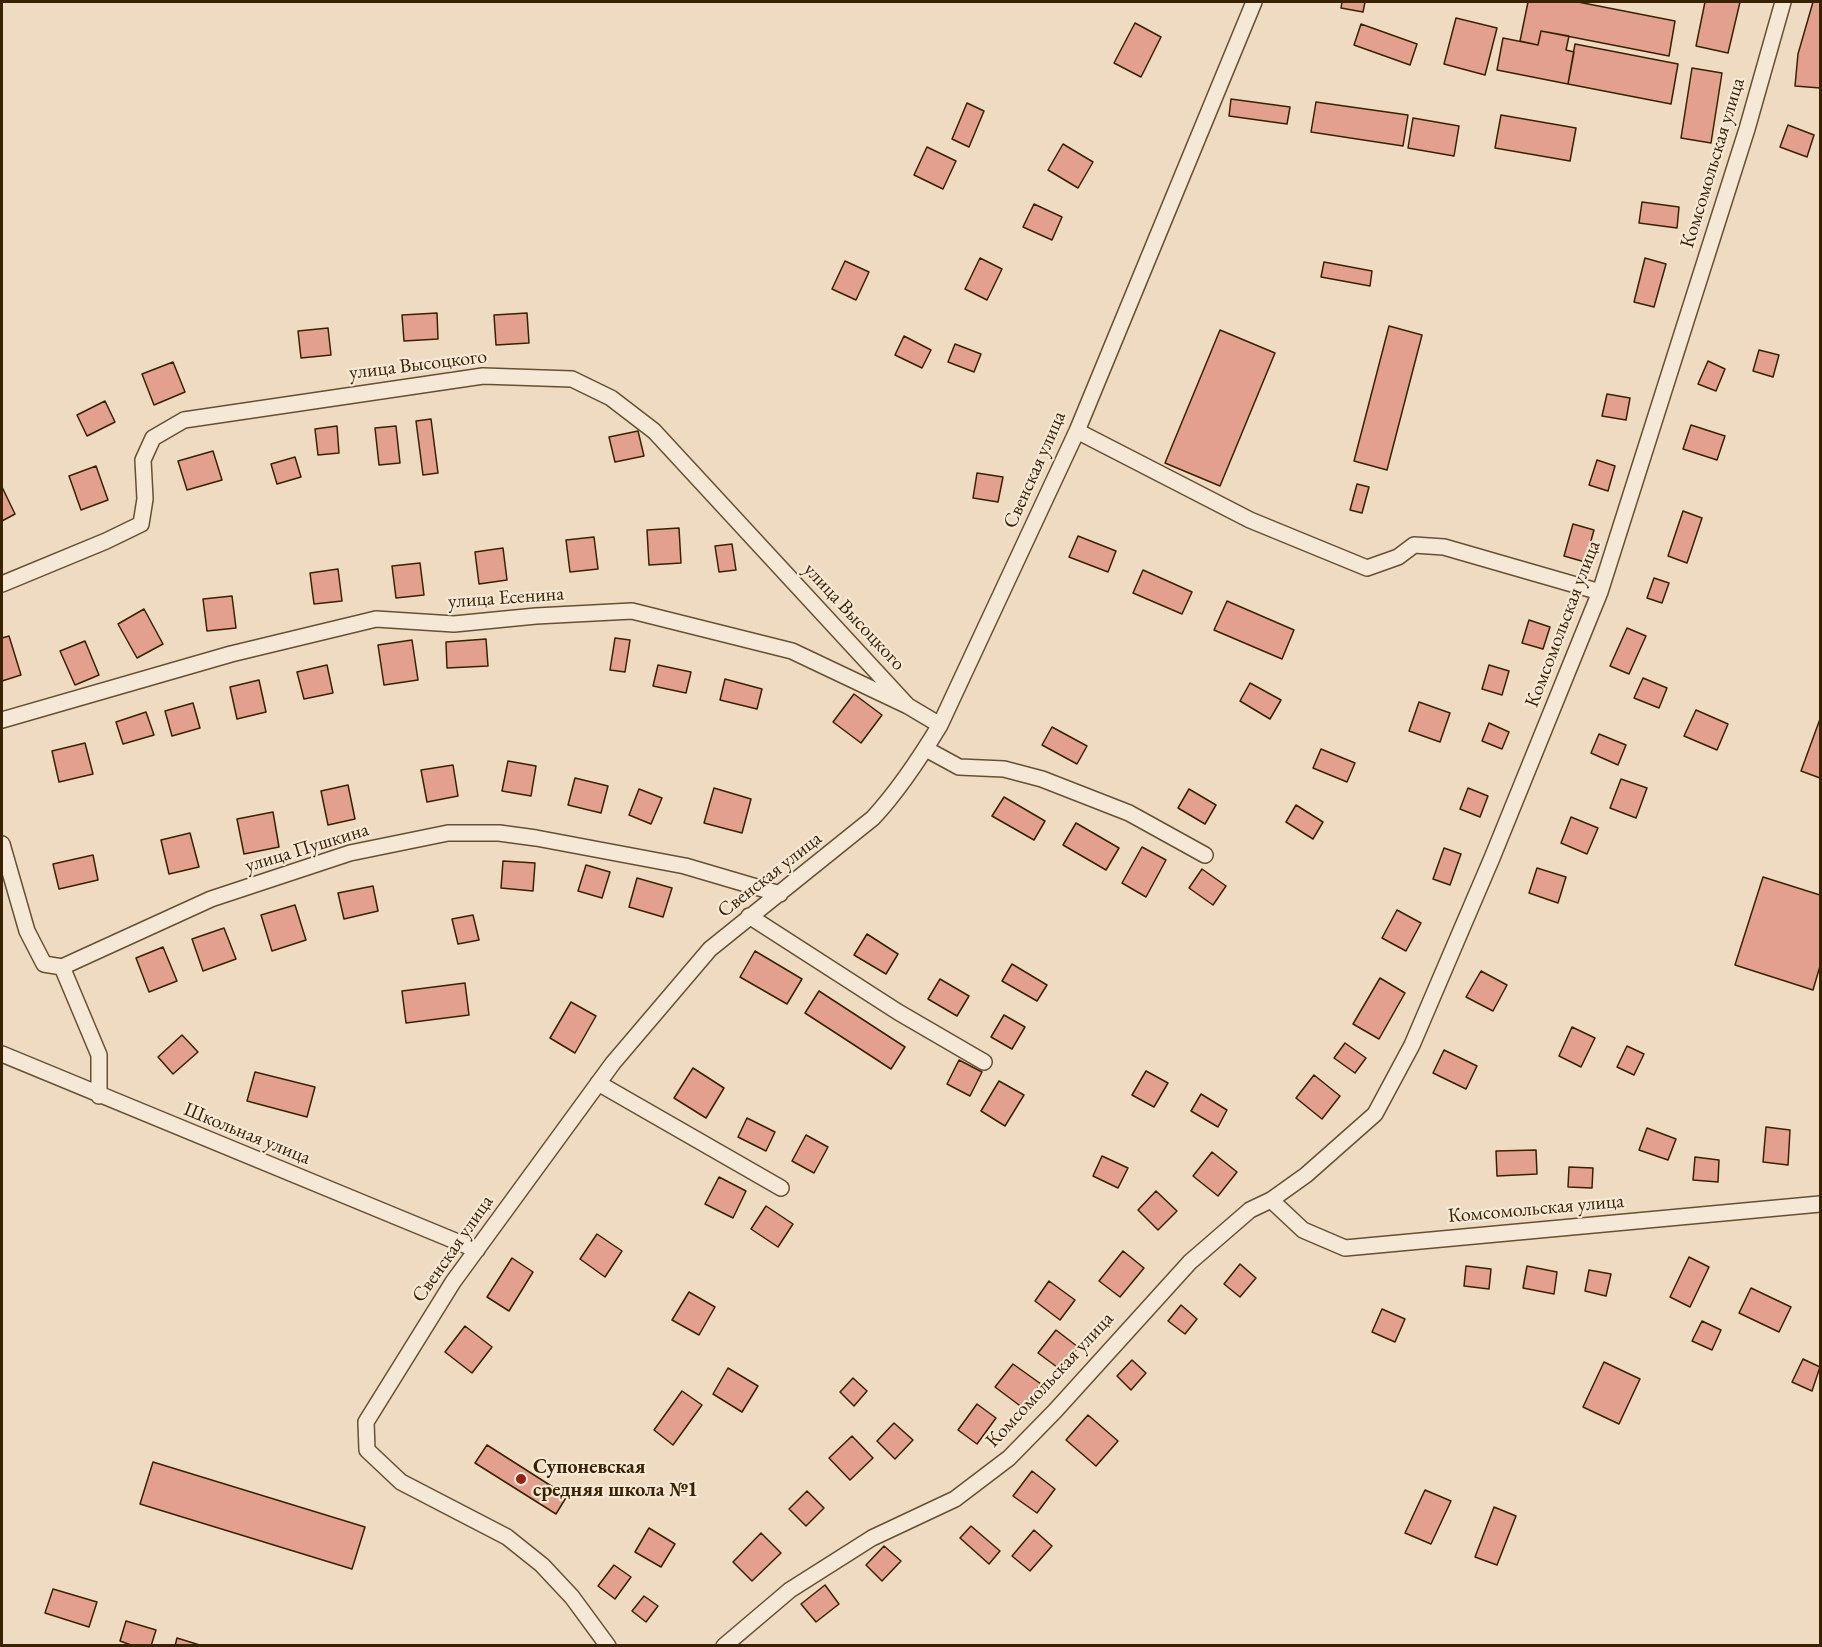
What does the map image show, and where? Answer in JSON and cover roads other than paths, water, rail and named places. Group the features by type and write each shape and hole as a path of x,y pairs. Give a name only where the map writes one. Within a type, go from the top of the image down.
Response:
{"street":[{"name":"Свенская улица","path":"608,1646 572,1597 542,1565 507,1537 401,1482 367,1450 366,1422 453,1282 598,1083 710,949 748,916 780,894 873,818 891,799 926,749 940,725 1077,431 1254,2"},
{"name":"Комсомольская улица","path":"724,1646 790,1590 872,1538 955,1499 1009,1458 1055,1411 1190,1262 1250,1210 1271,1200 1306,1175 1375,1113 1412,1045 1492,858 1600,592 1743,140 1784,2"},
{"name":"улица Высоцкого","path":"2,584 141,524 146,499 143,460 153,438 184,420 483,376 572,379 611,398 654,432 908,706"},
{"path":"1077,431 1250,520 1366,568 1398,557 1414,545 1444,547 1600,592"},
{"name":"улица Есенина","path":"2,720 231,654 376,619 454,624 632,611 792,651 908,706 940,725"},
{"path":"926,749 959,767 1004,769 1042,779 1129,813 1205,855"},
{"name":"улица Пушкина","path":"63,967 211,899 350,853 448,833 500,833 536,838 686,866 780,894"},
{"path":"2,844 27,931 44,964 63,967 99,1055 99,1096"},
{"path":"748,916 898,1012 984,1062"},
{"name":"Школьная улица","path":"2,1054 477,1251"},
{"path":"598,1083 781,1188"},
{"name":"Комсомольская улица","path":"1271,1200 1303,1230 1345,1248 1821,1204"}],"place":[{"name":"Супоневская средняя школа №1","path":"521,1479"}]}
